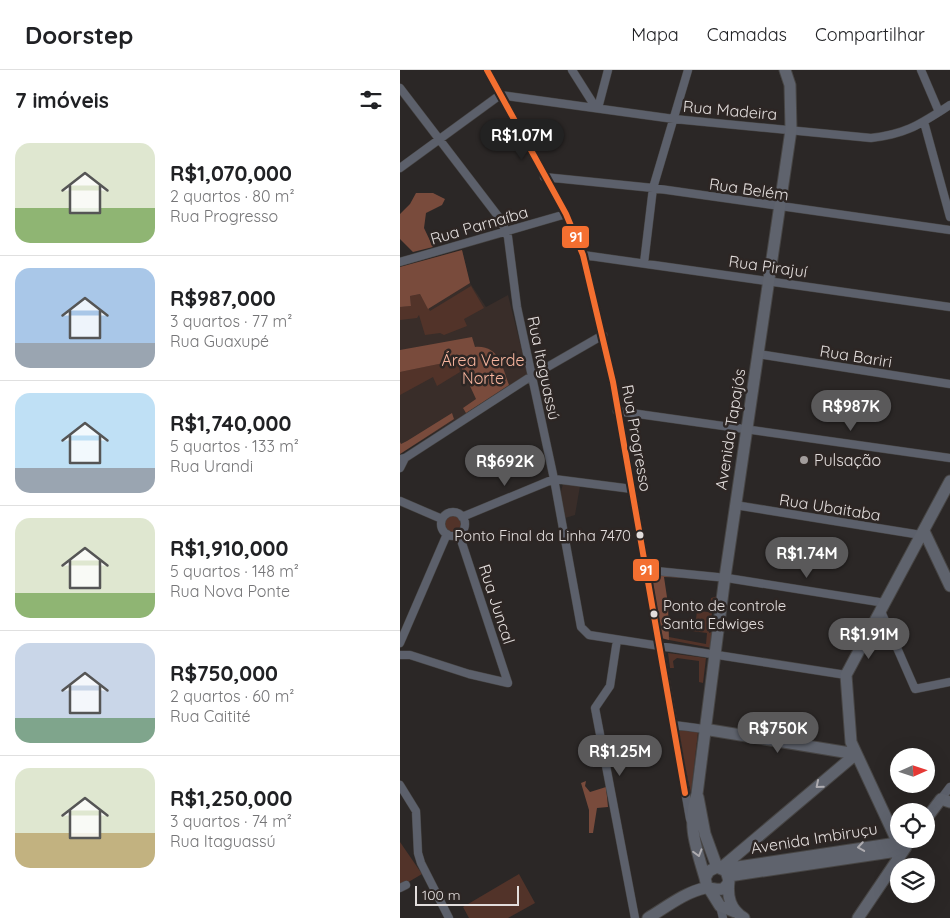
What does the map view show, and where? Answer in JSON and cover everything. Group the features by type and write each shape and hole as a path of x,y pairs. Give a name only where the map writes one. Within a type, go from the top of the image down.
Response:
{"street":[{"name":"Rua Progresso","path":"487,70 544,178 566,214 583,255 603,335 692,833"},
{"path":"572,70 597,108"},
{"path":"597,108 608,70"},
{"path":"644,263 653,188 688,70"},
{"name":"Avenida Tapajós","path":"697,794 704,729 735,506 791,130 790,85 785,70"},
{"path":"921,70 939,112"},
{"path":"400,88 501,220 506,232"},
{"name":"Rua Madeira","path":"500,95 674,119 871,138 897,136 924,122 950,105"},
{"path":"400,168 500,95"},
{"path":"924,122 950,217"},
{"name":"Rua Belém","path":"544,178 653,188 950,230"},
{"name":"Rua Parnaíba","path":"400,262 566,214"},
{"name":"Rua Itaguassú","path":"506,232 530,377 554,478 581,627 589,636 617,640"},
{"name":"Rua Pirajuí","path":"583,255 950,307"},
{"path":"400,468 402,458 530,377 603,335"},
{"name":"Rua Bariri","path":"758,354 950,384"},
{"path":"617,411 950,458"},
{"path":"447,534 441,526 442,519 452,512 462,517 554,478 632,489"},
{"path":"890,816 851,742 846,675 950,481"},
{"path":"400,501 442,519"},
{"name":"Rua Ubaitaba","path":"735,506 922,533"},
{"path":"447,534 459,534 464,528 462,517"},
{"path":"922,533 950,586"},
{"path":"400,643 447,534"},
{"name":"Rua Juncal","path":"400,655 410,655 469,674 508,683 459,534"},
{"path":"646,570 725,578 882,606"},
{"path":"882,606 915,689 950,682"},
{"path":"635,918 595,708 610,686 617,640 846,675"},
{"path":"674,725 856,754"},
{"path":"837,751 842,766"},
{"path":"648,918 707,884 723,889 724,872 856,754"},
{"path":"400,785 416,812 418,853 421,862 449,918"},
{"path":"935,810 946,800 950,787"},
{"path":"697,794 694,805 692,833 707,884 720,906 723,918"},
{"path":"697,794 705,834 724,872 728,893 740,915"},
{"name":"Avenida Imbiruçu","path":"724,872 890,845"},
{"path":"858,918 902,848"},
{"path":"707,884 709,870 724,872"},
{"path":"720,906 740,915"}],"shaded area":[{"path":"462,250 470,283 486,307 508,295 528,375 400,454 400,267"},
{"path":"471,286 484,308 464,319 467,326 444,335 440,333 425,335 419,315 417,318 400,320 400,307 411,306 410,296 420,294 430,311"},
{"path":"457,360 460,372 437,386 433,377 400,395 400,372"},
{"path":"563,484 580,486 575,515 562,519 560,495"},
{"path":"449,514 457,514 463,520 463,528 457,534 449,534 443,528 443,520"},
{"path":"718,596 714,600 709,633 714,631 712,648 669,640 669,637 706,644 707,633 692,631 694,619 696,619 697,611 709,612 711,598"},
{"path":"668,653 706,658 703,683 699,682 699,661 677,658 673,661 674,668 670,668"},
{"path":"677,730 698,732 691,793"},
{"path":"400,842 422,874 400,887"},
{"path":"519,874 535,903 508,918 469,918 463,907"}],"green space":[{"path":"416,193 433,193 445,199 442,205 426,213 424,228 433,247 413,252 400,239 400,214 410,204"},
{"path":"462,250 470,283 428,309 420,294 410,296 411,306 400,307 400,267"},
{"name":"Área Verde Norte","path":"472,337 475,347 489,349 498,358 509,385 466,413 463,408 476,399 458,360 400,372 400,350"},
{"path":"452,413 454,419 400,454 400,442 401,444 407,441"},
{"path":"655,573 695,578 664,577 668,604 669,640 661,638 650,575"},
{"path":"586,781 585,786 590,792 606,787 608,807 597,808 593,833 589,833 589,810 581,783"}],"transit line":[{"name":"91","path":"487,70 566,214 583,255 613,382 685,793"}],"place":[{"name":"Pulsação","path":"804,460"},
{"name":"Ponto Final da Linha 7470","path":"640,535"},
{"name":"Ponto de controle Santa Edwiges","path":"654,614"}]}
